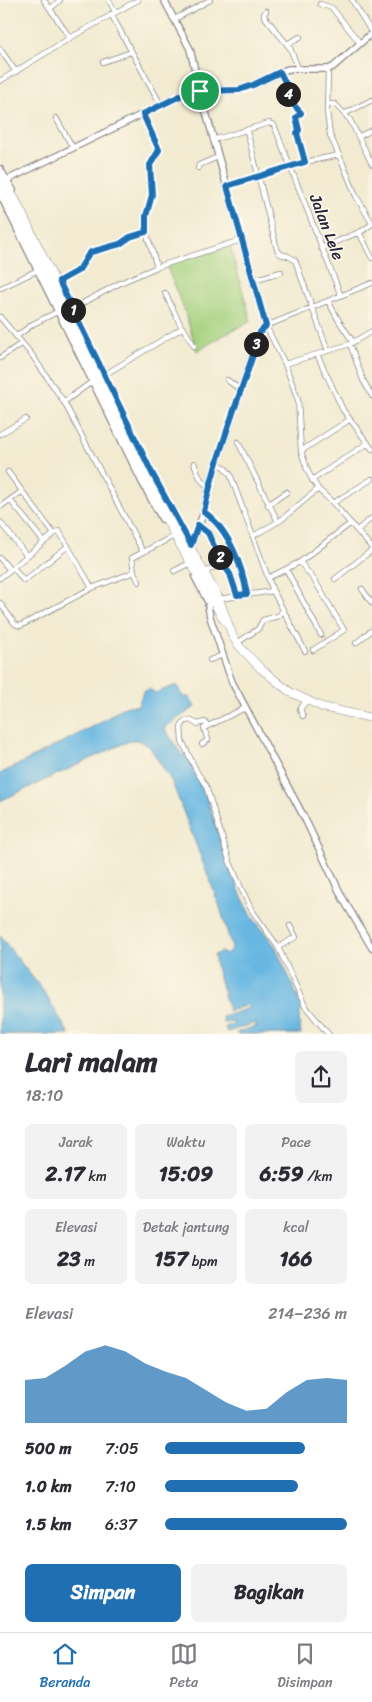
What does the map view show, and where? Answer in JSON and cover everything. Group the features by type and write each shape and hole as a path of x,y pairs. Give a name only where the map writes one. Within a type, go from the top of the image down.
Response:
{"highway":[{"path":"0,176 11,191 23,224 147,483 237,643 278,684 322,707 372,718"},
{"path":"0,186 23,224 128,431 204,573 213,601"}],"street":[{"path":"44,0 70,38"},
{"path":"50,8 60,0"},
{"path":"109,0 131,52 161,105"},
{"path":"0,81 70,38 138,0"},
{"path":"164,0 190,49 213,140 266,326 285,364 298,400 301,451 308,472 318,489 333,503 372,549 335,579"},
{"path":"175,19 210,0"},
{"path":"8,180 186,93 239,90 280,72 298,68 328,69 333,67 372,33 352,0"},
{"path":"320,4 332,8 360,43"},
{"path":"266,11 264,16 287,44 298,68"},
{"path":"287,44 300,37"},
{"path":"0,49 16,72"},
{"path":"103,62 131,52"},
{"path":"321,248 359,232 372,223 356,196 330,135 327,104 328,69"},
{"path":"280,72 288,88 289,99 301,113 296,118 299,130 297,133 305,162"},
{"path":"344,114 372,100"},
{"path":"327,104 335,104 344,114 372,164"},
{"path":"143,114 159,150 150,165 152,195 146,216 146,232 157,267"},
{"path":"56,118 73,148"},
{"name":"Jalan Lele","path":"247,131 269,123 273,124 341,296"},
{"path":"358,137 372,130"},
{"path":"213,140 247,131 278,251 280,254 294,260 328,351"},
{"path":"227,186 290,166 339,155"},
{"path":"198,168 199,164 218,157"},
{"path":"0,169 8,180 59,281 152,473 190,546"},
{"path":"0,194 142,482 188,564 213,601 210,617 230,678 305,819 342,897 372,948"},
{"path":"59,281 79,270 91,252 120,244 130,237 146,232"},
{"path":"359,232 372,258"},
{"path":"72,309 120,282 157,267 241,240"},
{"path":"1,288 38,270"},
{"path":"253,280 281,272"},
{"path":"190,546 204,512 209,486 260,332 266,326 372,283"},
{"path":"165,293 182,328 194,346"},
{"path":"328,301 351,343 363,380 372,396"},
{"path":"17,336 33,324 59,311"},
{"path":"0,317 46,374 64,402 143,552"},
{"path":"104,375 182,328"},
{"path":"285,364 351,343 372,331"},
{"path":"0,358 22,343"},
{"path":"317,354 339,403 349,420 372,449"},
{"path":"227,380 241,390"},
{"path":"64,402 93,381"},
{"path":"0,434 26,419"},
{"path":"301,451 349,420"},
{"path":"238,442 278,522"},
{"path":"312,480 368,443"},
{"path":"194,463 198,476 209,486"},
{"path":"217,464 224,467 230,474 273,591 305,651"},
{"path":"8,472 21,492 68,546 92,588"},
{"path":"333,503 372,478"},
{"path":"253,536 278,522 318,489"},
{"path":"0,507 21,492"},
{"path":"268,505 287,492"},
{"path":"10,500 44,542"},
{"path":"204,512 214,521 236,555 243,572 247,594"},
{"path":"357,530 372,518"},
{"path":"0,522 27,556"},
{"path":"268,578 300,562 351,523"},
{"path":"198,525 208,533 222,563 232,577 237,595"},
{"path":"0,578 55,532"},
{"path":"139,582 134,572 132,558 172,537"},
{"path":"0,558 25,580 68,546"},
{"path":"300,562 315,580 344,630 313,650"},
{"path":"204,573 222,563"},
{"path":"174,571 188,564"},
{"path":"286,570 321,635"},
{"path":"0,603 15,624 20,626 92,588 134,572"},
{"path":"362,589 372,602"},
{"path":"213,601 237,595 273,591"},
{"path":"237,643 258,629 263,620 278,616 283,611"},
{"path":"356,643 372,630"},
{"path":"210,660 223,656"},
{"path":"303,716 300,710 309,701"},
{"path":"202,744 208,740 203,730 245,708"},
{"path":"208,726 205,722 197,724 190,720 185,721 181,727 181,737 197,772 206,786 229,860 252,909 278,947 305,1006 330,1034"},
{"path":"278,947 296,937 290,926"}],"green space":[{"path":"229,242 251,321 197,351 185,312 166,265"}],"water":[{"path":"177,685 183,697 189,697 195,707 164,728 183,756 186,754 203,786 227,861 242,897 253,918 275,946 302,1006 299,1017 301,1034 236,1033 257,1026 255,1023 227,1032 225,1027 234,1024 233,1021 223,1022 222,1017 250,1008 248,1005 229,1011 214,955 220,952 226,954 232,948 220,907 172,782 149,746 138,740 131,740 0,801 0,774 100,723 122,708 138,706 143,692 150,689 155,693"},
{"path":"0,936 44,992 69,1034 0,1034"}],"route":[{"path":"280,72 288,88 289,99 301,113 296,118 299,130 297,133 305,162 227,186 266,326 260,332 228,427 209,486 204,512 224,534 240,562 247,594 237,595 232,577 222,563 208,533 198,525 191,545 152,473 59,281 82,268 85,259 91,252 120,244 130,237 146,232 146,216 152,195 150,163 159,150 143,114 176,97 200,91 239,90 280,72"}]}
